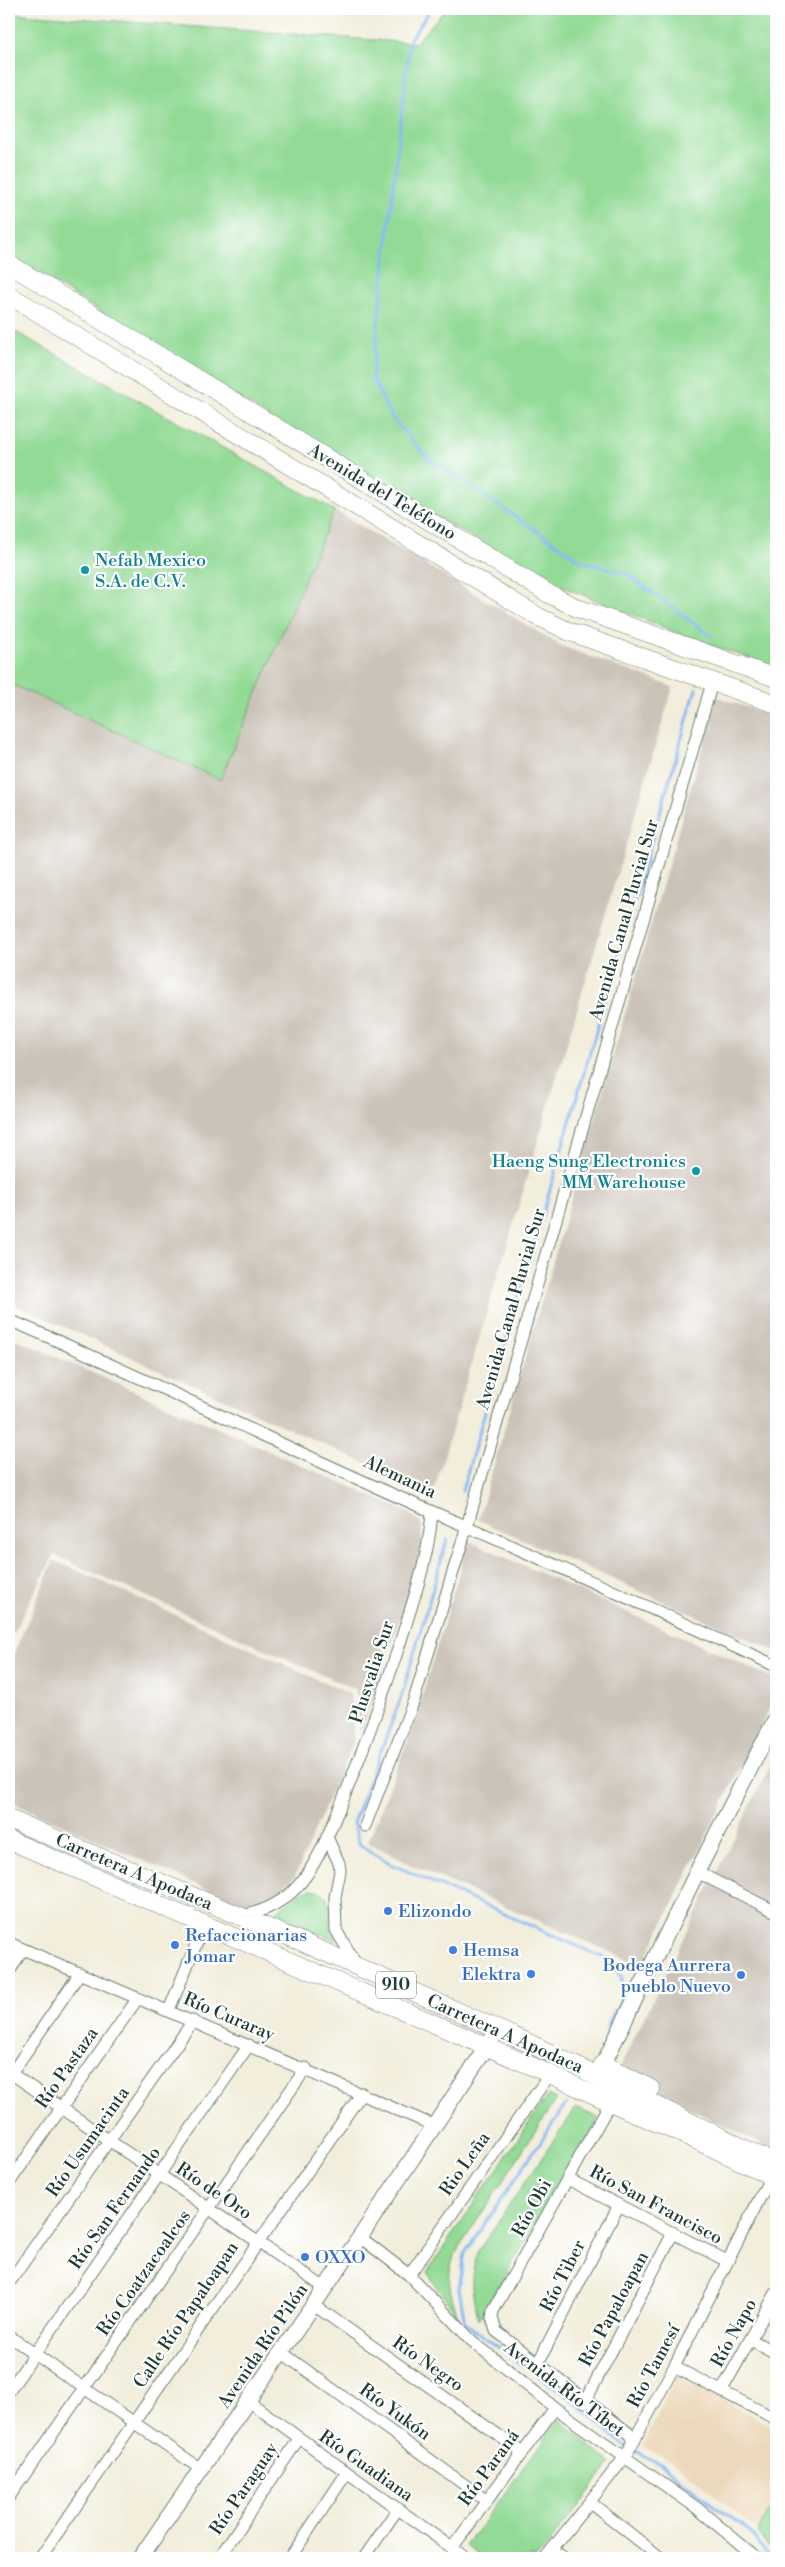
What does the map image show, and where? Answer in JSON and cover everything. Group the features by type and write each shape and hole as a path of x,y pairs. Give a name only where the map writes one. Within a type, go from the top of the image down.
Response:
{"main road":[{"name":"Avenida del Teléfono","path":"9,264 549,594 577,608 776,678"},
{"name":"Avenida del Teléfono","path":"9,295 537,616 570,632 776,704"},
{"path":"704,654 705,680"},
{"path":"776,1718 697,1872 600,2070 776,2152"},
{"name":"Carretera A Apodaca","path":"9,1819 239,1916 498,2030 600,2070 773,2180"},
{"name":"Carretera A Apodaca","path":"9,1840 202,1929 550,2074 656,2124 677,2139 773,2180"},
{"path":"9,1850 202,1929"},
{"name":"Avenida Río Pilón","path":"140,2558 489,2047 498,2030"}],"street":[{"name":"Avenida Canal Pluvial Sur","path":"365,1826 414,1700 467,1526 705,680"},
{"name":"Alemania","path":"9,1320 126,1370 432,1512 467,1526 776,1666"},
{"name":"Plusvalia Sur","path":"239,1916 258,1912 285,1898 306,1875 327,1837 369,1736 388,1680 419,1584 430,1535 432,1512"},
{"path":"327,1837 339,1863 340,1870 335,1897 336,1930 352,1959 362,1970"},
{"path":"697,1872 776,1912"},
{"path":"169,2010 202,1929"},
{"name":"Río Curaray","path":"9,1943 306,2068 434,2126"},
{"path":"9,1972 23,1949"},
{"path":"10,2074 80,1973"},
{"name":"Río Pastaza","path":"9,2183 138,1998"},
{"name":"Río Usumacinta","path":"9,2283 110,2142 193,2021"},
{"name":"Río San Fernando","path":"9,2391 249,2045"},
{"name":"Río Coatzacoalcos","path":"9,2497 306,2068"},
{"name":"Río de Oro","path":"10,2074 325,2288"},
{"name":"Rio Leña","path":"409,2275 550,2074"},
{"name":"Calle Río Papaloapan","path":"40,2558 362,2093"},
{"name":"Río Obi","path":"538,2364 496,2331 492,2318 493,2311 610,2103"},
{"name":"Río San Francisco","path":"568,2179 727,2262"},
{"name":"Río Tamesí","path":"545,2558 626,2455 674,2367 727,2262 773,2180"},
{"name":"Río Tiber","path":"538,2364 619,2206"},
{"name":"Río Papaloapan","path":"585,2402 673,2233"},
{"name":"Avenida Río Tíbet","path":"360,2237 409,2275 461,2331 555,2408 626,2455 697,2508 757,2558"},
{"name":"Río Napo","path":"722,2390 776,2293"},
{"name":"Río Negro","path":"314,2305 522,2452"},
{"path":"9,2336 201,2469"},
{"path":"751,2340 776,2352"},
{"name":"Río Yukón","path":"281,2352 487,2501"},
{"path":"538,2364 634,2441"},
{"path":"674,2367 776,2419"},
{"name":"Río Guadiana","path":"248,2401 298,2440 466,2558"},
{"name":"Río Paraná","path":"452,2548 555,2408"},
{"name":"Río Paraguay","path":"218,2558 298,2440"},
{"path":"290,2558 346,2474"},
{"path":"590,2502 661,2558"},
{"path":"364,2558 397,2510"},
{"path":"552,2549 564,2558"}],"shaded area":[{"path":"334,510 562,646 673,687 434,1490 429,1492 9,1302 9,683 220,780"},
{"path":"717,697 776,717 776,1651 478,1520"},
{"path":"9,1336 410,1513 422,1525 422,1555 360,1734 356,1690 54,1555 9,1641"},
{"path":"469,1541 776,1679 776,1695 642,1966 411,1865 368,1842 409,1738"},
{"path":"54,1560 350,1694 354,1740 294,1878 271,1897 243,1905 9,1801 9,1665"},
{"path":"776,1754 776,2152 617,2072"},
{"path":"676,2376 776,2428 776,2493 758,2530 678,2465 642,2446"}],"green space":[{"path":"446,9 776,9 776,667 695,640 546,580 335,458 9,255 9,13 415,43"},
{"path":"9,328 334,510 220,780 9,683"},
{"path":"318,1890 328,1897 331,1928 336,1940 271,1915 304,1891"},
{"path":"548,2095 556,2099 454,2256 451,2265 450,2288 459,2319 427,2272"},
{"path":"576,2108 599,2118 479,2320 474,2301 472,2276 480,2248"},
{"path":"559,2419 611,2464 537,2558 481,2558 466,2546"},
{"path":"776,2497 776,2554 757,2534"}],"waterway":[{"path":"431,9 410,39 372,378 392,418 429,459 582,561 627,574 711,636"},
{"path":"462,1491 696,689"},
{"path":"447,1540 401,1698 353,1823 360,1845 391,1864 609,1960 622,1977 620,2001 607,2026"},
{"path":"566,2104 465,2253 459,2288 465,2323 568,2397 623,2444 661,2465 746,2529 772,2558"}],"place":[{"name":"Nefab Mexico S.A. de C.V.","path":"85,570"},
{"name":"Haeng Sung Electronics MM Warehouse","path":"696,1171"},
{"name":"Elizondo","path":"388,1911"},
{"name":"Refaccionarias Jomar","path":"175,1945"},
{"name":"Hemsa","path":"453,1950"},
{"name":"Elektra","path":"531,1974"},
{"name":"Bodega Aurrera pueblo Nuevo","path":"741,1975"},
{"name":"OXXO","path":"305,2257"}]}
